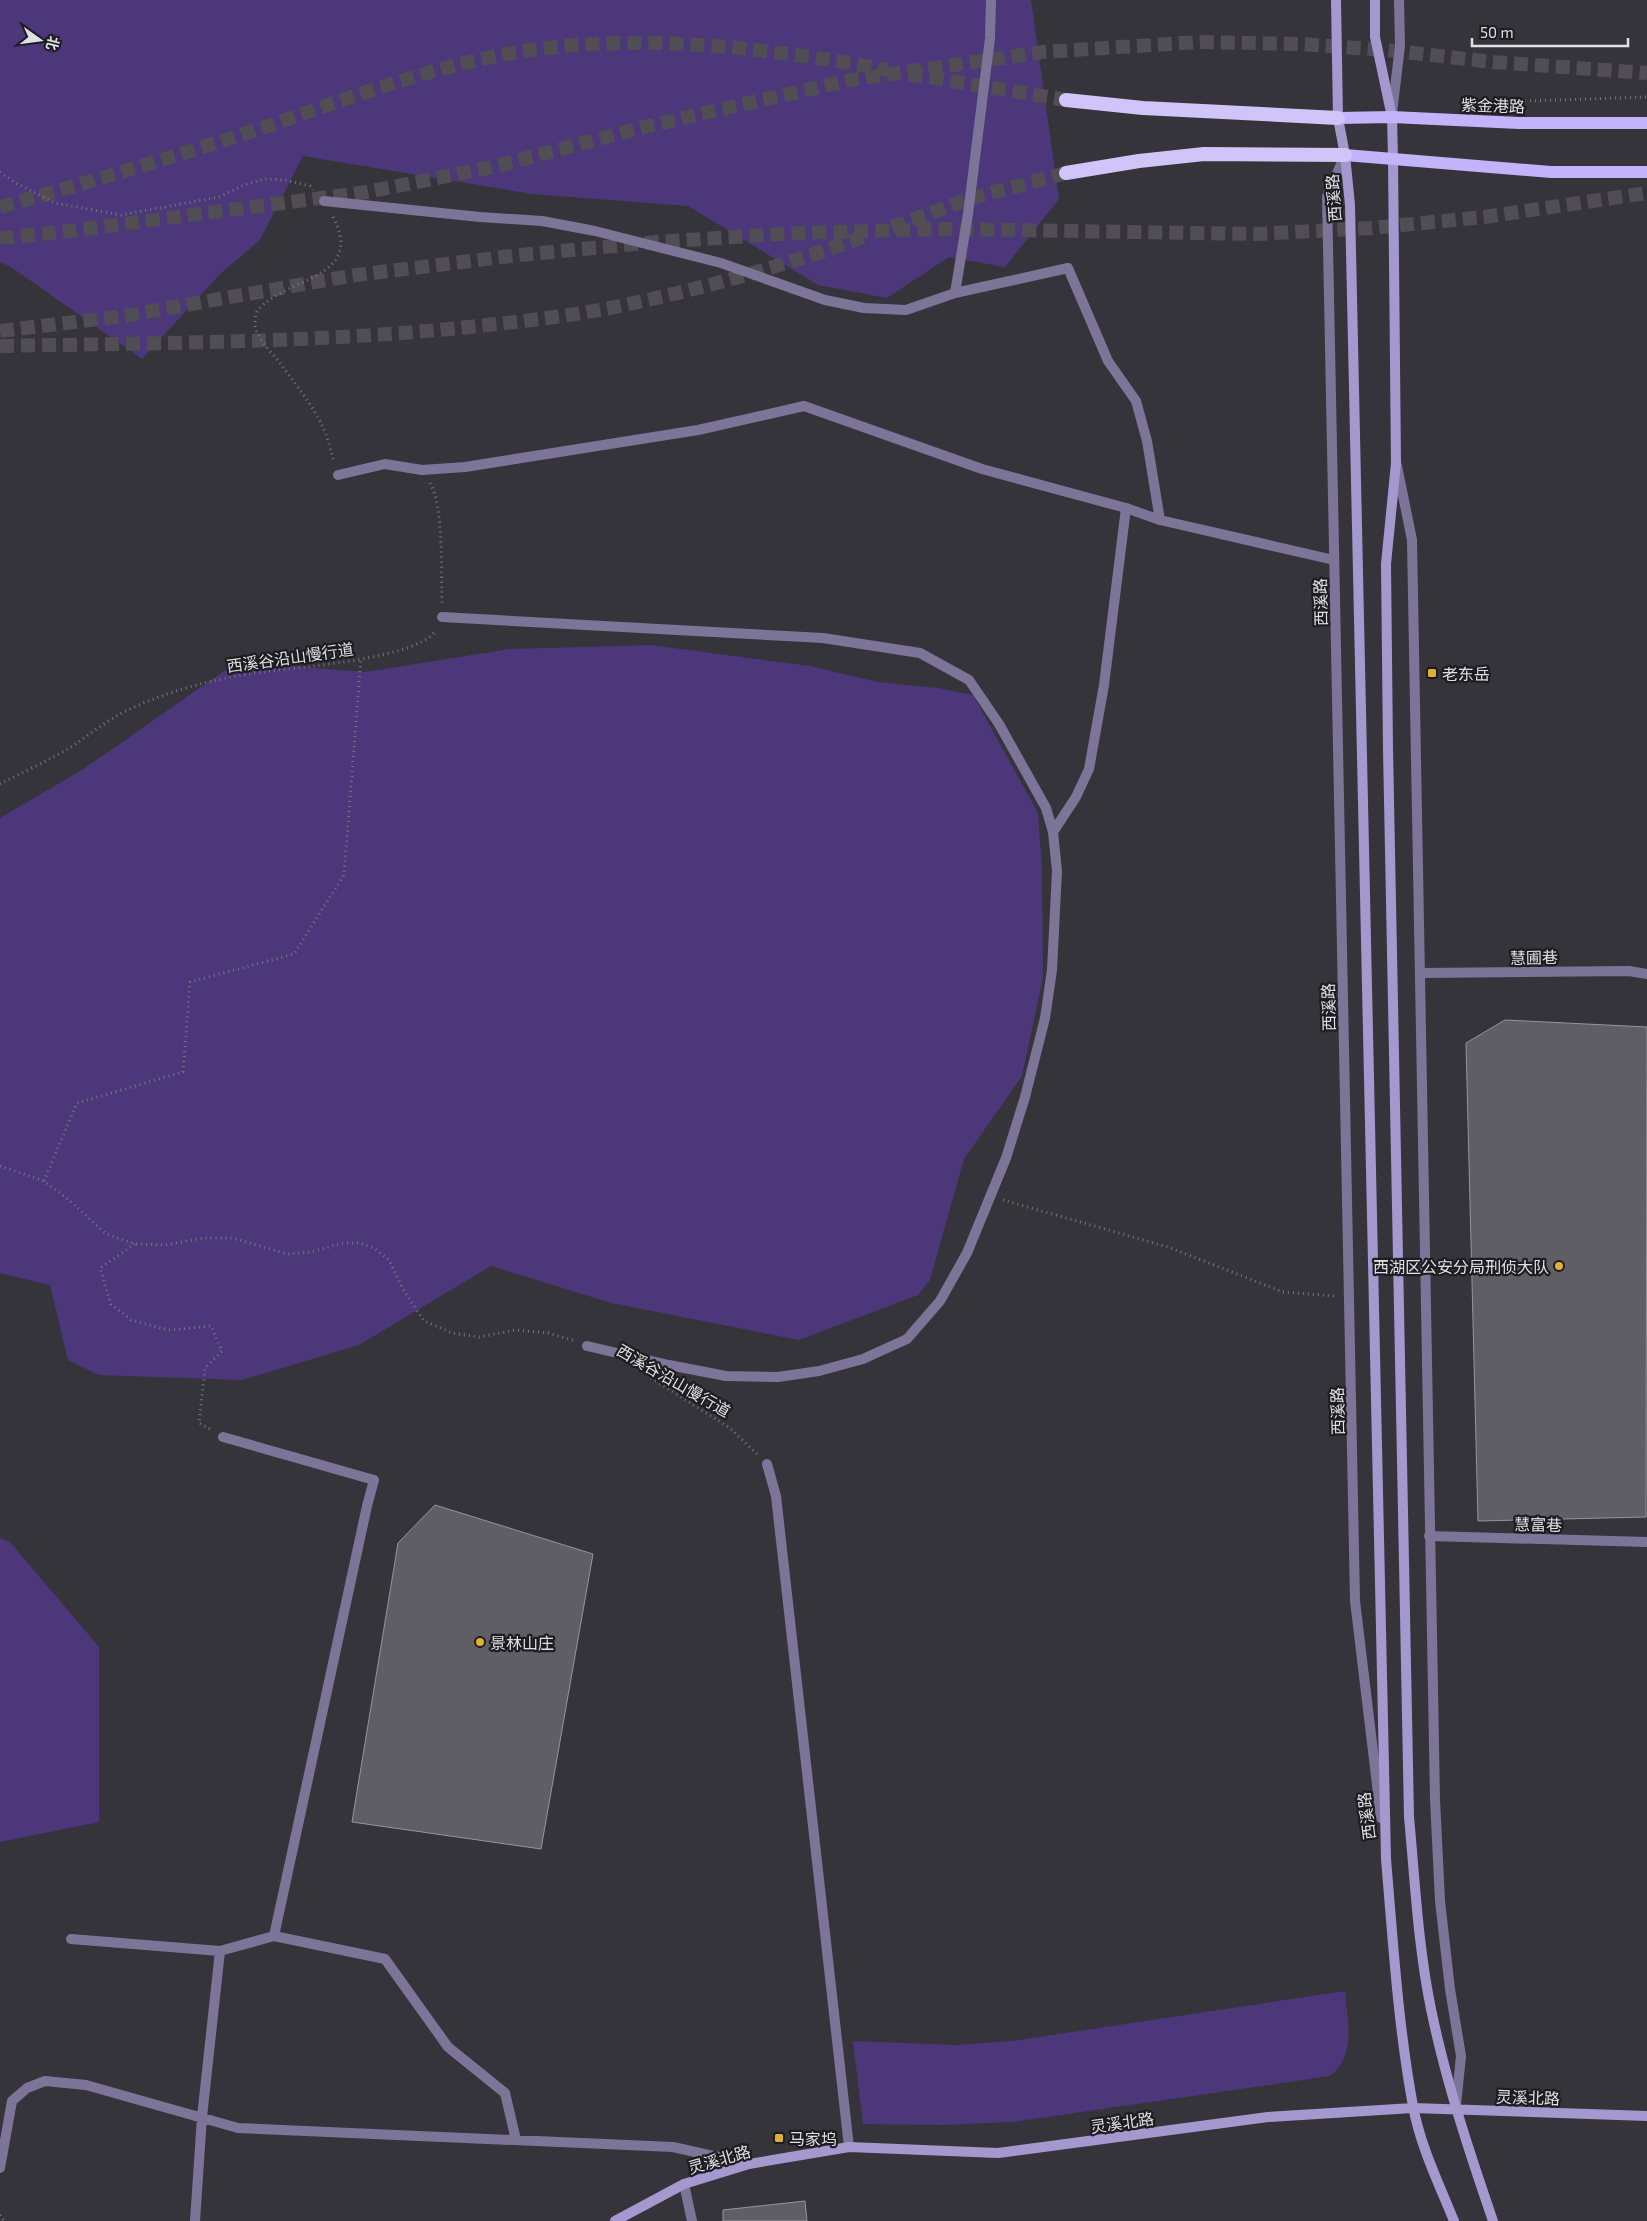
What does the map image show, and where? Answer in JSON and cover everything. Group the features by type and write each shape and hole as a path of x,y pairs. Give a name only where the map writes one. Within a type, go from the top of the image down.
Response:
{"highway":[{"path":"1066,100 1143,108 1338,118"},
{"path":"1066,173 1139,161 1204,154 1345,155"}],"main road":[{"name":"西溪路","path":"1336,0 1338,118 1345,155 1350,215 1386,1859 1398,1990 1413,2108 1428,2156 1454,2221"},
{"path":"1375,0 1375,37 1392,117 1393,160 1396,463 1386,564 1409,1817 1420,1931 1431,2008 1455,2109 1493,2221"},
{"name":"紫金港路","path":"1338,118 1392,117 1519,123 1647,123"},
{"path":"1345,155 1551,172 1647,172"},
{"name":"灵溪北路","path":"615,2221 684,2184 749,2164 849,2147 998,2153 1268,2117 1413,2108 1647,2116"}],"street":[{"path":"954,293 968,214 990,38 991,0"},
{"path":"1392,117 1400,46 1399,0"},
{"name":"西溪路","path":"1345,155 1328,196 1355,1602 1386,1859"},
{"path":"324,201 480,217 542,221 595,231 721,263 825,300 864,308 906,310 954,293 1068,268 1108,361 1136,401 1147,441 1160,520"},
{"path":"338,475 385,464 422,470 466,467 698,430 804,406 982,469 1126,508 1160,520 1334,560"},
{"path":"1396,463 1412,540 1434,1799 1440,1901 1450,1989 1461,2056 1455,2109"},
{"path":"1053,832 1076,797 1089,768 1104,685 1126,508"},
{"path":"442,617 824,638 920,653 968,680 999,724 1046,808 1053,832 1057,871 1052,970 1045,1018 1025,1097 1006,1158 967,1253 940,1301 907,1339 863,1359 819,1371 778,1377 726,1376 587,1346"},
{"name":"慧圃巷","path":"1421,973 1629,971 1647,974"},
{"path":"223,1436 374,1480 274,1936"},
{"path":"767,1464 776,1496 849,2147"},
{"name":"慧富巷","path":"1429,1536 1647,1542"},
{"path":"72,1939 220,1951 274,1936 385,1959 448,2047 505,2093 516,2140"},
{"path":"194,2221 202,2118 220,1951"},
{"path":"0,2168 12,2101 26,2088 45,2081 86,2085 238,2128 674,2147 749,2164"},
{"path":"684,2184 692,2221"}],"path":[{"path":"1462,103 1647,97"},
{"path":"0,172 14,182 55,203 121,215 218,197 244,185 264,179 285,180 310,186 324,201 340,230 342,247 334,264 320,274 274,296 256,311 254,324 259,337 306,398 322,424 338,475"},
{"path":"422,470 435,491 438,508 442,617"},
{"name":"西溪谷沿山慢行道","path":"0,784 69,748 127,710 164,695 202,683 240,675 361,660 416,646 434,633 442,617"},
{"path":"44,1181 77,1103 183,1072 190,982 294,954 344,875 361,660"},
{"path":"0,1166 44,1181 69,1200 106,1234 134,1244 165,1245 202,1238 232,1238 288,1254 311,1252 359,1242 374,1248 389,1260 404,1291 424,1321 452,1333 479,1337 516,1330 548,1332 587,1346"},
{"path":"991,1197 1168,1247 1283,1292 1349,1297"},
{"path":"134,1244 100,1268 111,1304 131,1320 169,1330 211,1326 222,1351 205,1368 199,1423 223,1436"},
{"name":"西溪谷沿山慢行道","path":"645,1374 730,1428 767,1464"},
{"path":"0,2215 4,2221"}],"shaded area":[{"path":"0,0 1031,0 1059,199 1005,267 949,257 887,298 818,285 688,206 532,194 303,156 260,240 219,275 142,359 11,267 0,262"},
{"path":"651,645 810,666 878,682 937,688 973,695 1038,813 1042,870 1043,977 1022,1076 964,1159 930,1280 918,1295 799,1340 611,1303 491,1266 359,1345 242,1380 99,1375 68,1360 50,1285 0,1273 0,818 85,768 237,662 365,672 510,649"},
{"path":"0,1538 10,1542 99,1647 99,1822 0,1842"},
{"path":"1345,1991 1348,2025 1347,2048 1338,2068 1330,2076 1012,2122 944,2125 863,2124 853,2041 956,2045 1012,2041"}],"building":[{"name":"西湖区公安分局刑侦大队","path":"1505,1020 1647,1027 1646,1517 1478,1521 1466,1043"},
{"name":"景林山庄","path":"435,1505 593,1554 541,1849 352,1822 398,1543"},
{"path":"805,2201 807,2221 723,2221 723,2210"}],"tunnel":[{"path":"0,238 61,232 367,192 497,166 644,127 850,80 1043,52 1200,42 1301,44 1387,50 1493,62 1647,73"},
{"path":"0,207 194,150 419,75 485,58 518,52 563,46 609,43 703,45 797,55 888,70"},
{"path":"909,74 1066,100"},
{"path":"892,227 972,198 1066,173"},
{"path":"0,331 124,316 349,276 519,255 657,242 797,233 950,229 1256,234 1372,228 1484,217 1647,193"},
{"path":"0,346 293,339 410,332 540,319 610,308 708,285 773,267 869,235"}],"place":[{"name":"老东岳","path":"1432,673"},
{"name":"西湖区公安分局刑侦大队","path":"1559,1266"},
{"name":"景林山庄","path":"480,1642"},
{"name":"马家坞","path":"779,2138"}]}
